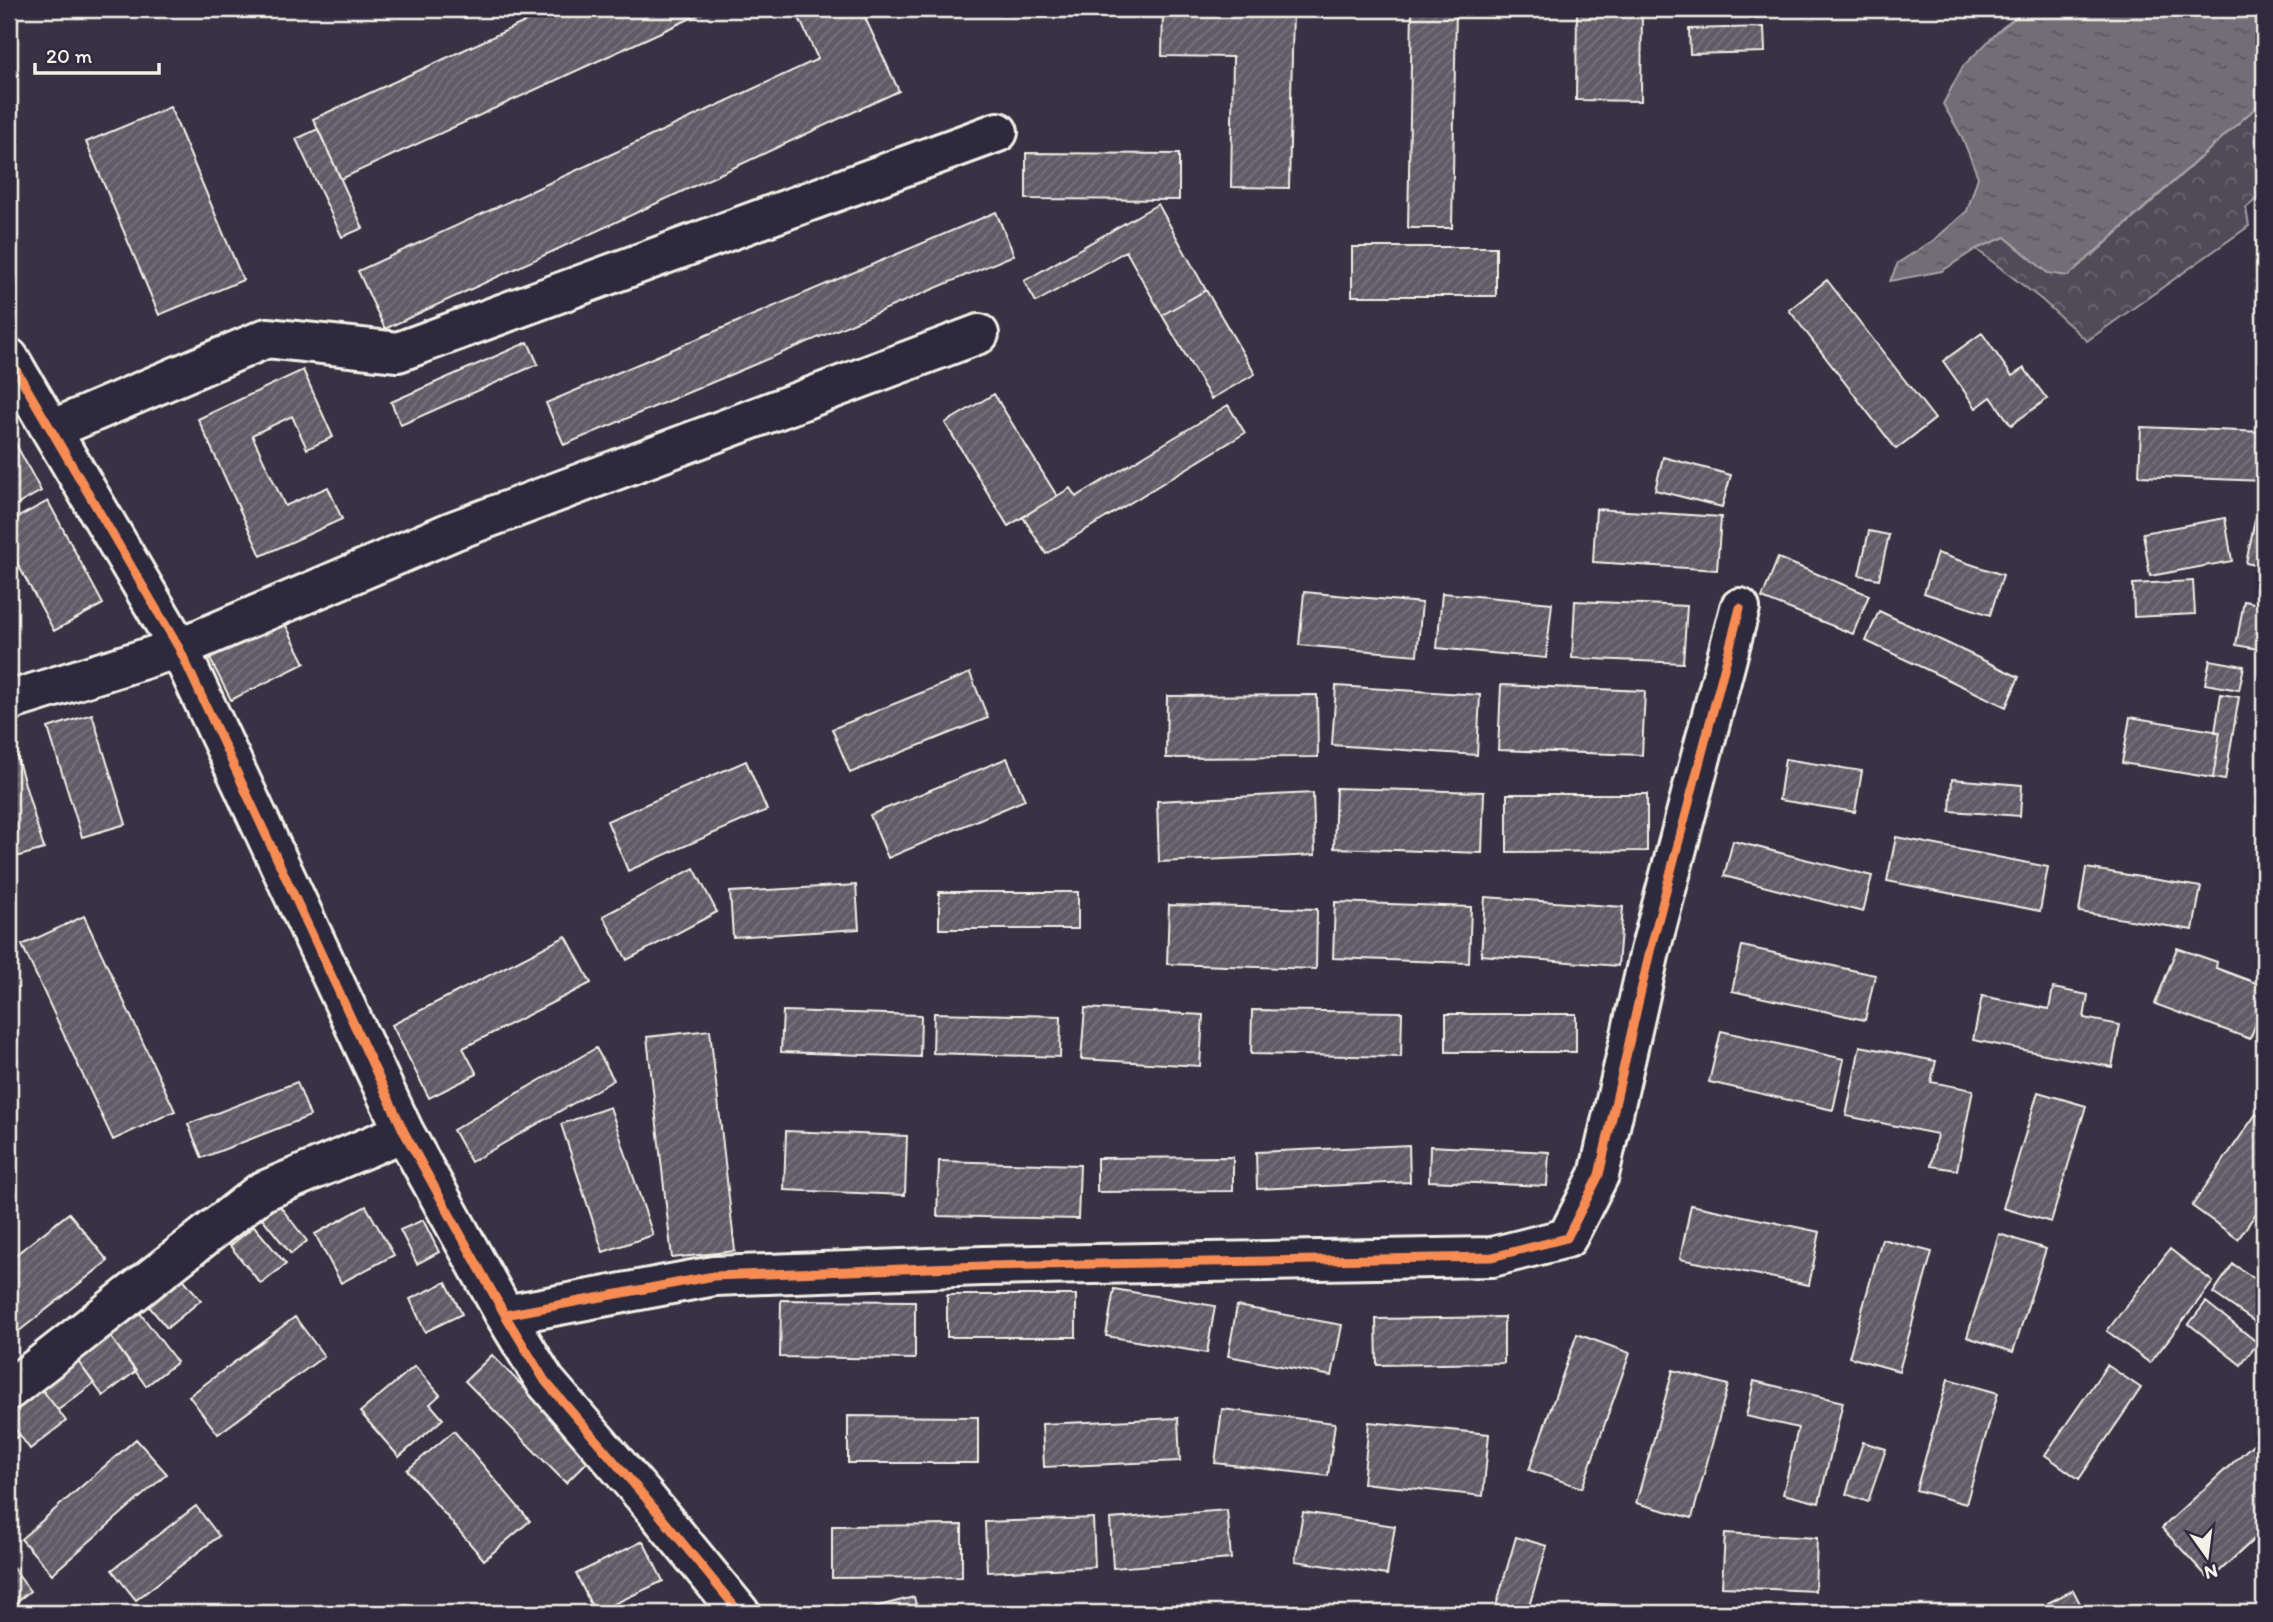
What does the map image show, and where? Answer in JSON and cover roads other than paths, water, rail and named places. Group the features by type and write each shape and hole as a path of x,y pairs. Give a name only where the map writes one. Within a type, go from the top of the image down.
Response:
{"street":[{"path":"51,430 267,338 398,352 998,132"},
{"path":"9,701 179,648 453,531 979,334"},
{"path":"9,358 179,648 404,1132 505,1315 545,1381 740,1613"},
{"path":"505,1315 713,1276 997,1265 1492,1257 1567,1238 1599,1175 1650,951 1740,608"},
{"path":"9,1390 261,1192 404,1132"}],"water":[{"path":"2027,9 2264,9 2264,100 2068,276 2048,273 2005,237 1976,249 1942,271 1890,281 1898,263 1934,240 1967,211 1978,177 1962,137 1943,104 1963,66 2002,28"}]}
